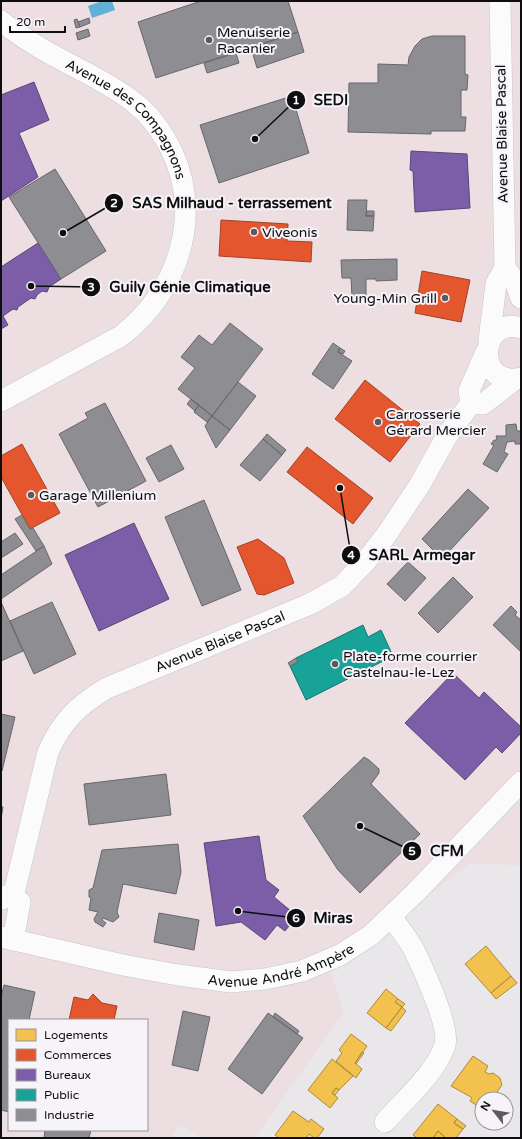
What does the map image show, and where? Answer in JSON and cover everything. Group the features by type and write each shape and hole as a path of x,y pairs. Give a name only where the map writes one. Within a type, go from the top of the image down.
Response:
{"street":[{"name":"Avenue Blaise Pascal","path":"7,938 20,902 7,898 48,752 57,732 70,716 87,700 107,688 310,604 342,586 366,561 387,534 419,486 447,436 471,403 469,391 488,346 496,284 505,268 500,1"},
{"path":"1,21 10,38"},
{"name":"Avenue des Compagnons","path":"1,401 121,336 136,324 156,300 178,259 185,233 186,212 179,166 158,128 138,105 110,86 10,38"},
{"path":"505,268 515,281 521,298"},
{"path":"518,379 503,378 494,372 488,363 488,346 496,332 506,327 521,328"},
{"path":"471,403 483,404 518,379"},
{"name":"Avenue André Ampère","path":"7,938 146,969 231,982 265,979 302,971 340,955 371,935 391,917 521,782"},
{"path":"385,1122 435,1065 443,1050 446,1037 442,1017 413,949 391,917"}],"shaded area":[{"path":"1,1 521,1 521,865 469,864 330,972 344,1012 255,1138 204,1138 180,1125 171,1138 1,1138"}],"water":[{"path":"102,1 112,1 115,10 92,18 88,6"}],"building: Logements":[{"path":"486,946 511,976 491,993 465,964"},
{"path":"511,976 517,983 496,999 491,993"},
{"path":"386,989 398,999 395,1002 402,1007 386,1028 367,1013"},
{"path":"398,999 405,1004 402,1007 395,1002"},
{"path":"402,1007 406,1011 391,1031 386,1028"},
{"path":"351,1034 367,1046 355,1063 362,1069 356,1078 336,1061 342,1053 339,1050"},
{"path":"362,1052 364,1053 356,1064 355,1063"},
{"path":"473,1056 488,1066 485,1072 489,1074 493,1073 500,1078 502,1085 498,1091 474,1091 474,1104 470,1101 472,1098 451,1086"},
{"path":"332,1059 353,1076 339,1090 336,1088 332,1093 338,1098 330,1108 308,1090"},
{"path":"336,1088 339,1090 335,1095 332,1093"},
{"path":"438,1104 457,1119 454,1123 463,1129 456,1138 446,1138 438,1131 433,1138 417,1138 413,1135"},
{"path":"293,1111 309,1122 311,1119 324,1129 317,1138 314,1138 309,1134 306,1138 279,1138 275,1135"},
{"path":"457,1119 466,1126 463,1129 454,1123"},
{"path":"438,1131 446,1138 433,1138"}],"building: Commerces":[{"name":"Viveonis","path":"221,220 288,224 287,241 312,242 311,262 219,256"},
{"path":"422,271 470,280 461,322 415,313"},
{"name":"Carrosserie Gérard Mercier","path":"365,380 420,424 390,462 335,419"},
{"name":"Garage Millenium","path":"22,444 60,513 30,529 1,477 1,456"},
{"path":"307,447 373,498 353,524 287,472"},
{"path":"258,539 284,558 294,583 264,595 257,594 237,547"},
{"path":"93,994 102,1003 117,1006 114,1019 69,1019 74,997 88,1000"}],"building: Bureaux":[{"path":"34,82 49,120 19,133 38,177 1,201 1,95"},
{"path":"411,151 467,154 470,208 415,212 413,171 410,170"},
{"path":"38,243 61,279 49,287 47,292 42,291 35,299 31,298 18,307 17,310 13,309 3,316 8,325 1,329 1,267"},
{"path":"134,523 169,599 99,631 65,555"},
{"path":"453,673 479,698 484,692 521,727 521,733 502,753 496,747 465,780 405,723"},
{"path":"259,836 266,880 279,890 274,897 297,916 285,931 277,925 265,940 241,922 216,926 204,843"}],"building: Public":[{"name":"Plate-forme courrier Castelnau-le-Lez","path":"363,625 368,637 381,630 393,656 306,700 290,666 298,662 296,658"}],"building: Industrie":[{"name":"Menuiserie Racanier","path":"201,1 288,1 298,32 156,78 138,22"},
{"path":"89,18 90,23 80,27 78,22"},
{"path":"77,19 80,27 76,28 74,20"},
{"path":"88,29 90,36 78,40 76,33"},
{"path":"298,32 304,52 257,68 251,48"},
{"path":"432,36 465,36 465,74 468,75 467,90 461,90 461,117 466,117 465,131 431,131 431,134 348,132 349,83 378,83 378,64 408,65 409,57 415,46 422,39"},
{"path":"236,53 239,63 207,73 204,63"},
{"path":"292,96 309,153 219,183 200,125"},
{"path":"55,169 106,251 61,279 9,197"},
{"path":"348,200 367,200 366,216 374,216 373,231 347,230"},
{"path":"367,211 374,211 374,216 366,216"},
{"path":"397,259 397,280 376,281 376,279 366,279 366,297 357,300 356,297 352,297 351,278 342,278 341,260"},
{"path":"230,323 263,349 212,416 178,389 195,368 181,357 199,335 212,345"},
{"path":"333,343 340,348 338,352 352,361 333,389 312,374"},
{"path":"340,348 345,351 343,354 338,352"},
{"path":"238,382 256,396 230,430 212,416"},
{"path":"191,399 199,405 195,411 187,404"},
{"path":"105,403 146,481 98,507 59,434 88,418 85,413"},
{"path":"199,405 212,416 207,422 194,412"},
{"path":"212,416 230,430 216,448 205,426"},
{"path":"516,424 517,431 521,431 521,444 515,444 515,441 507,442 504,452 508,454 497,472 483,464 494,445 491,444 494,440 497,440 496,436 506,436 506,425"},
{"path":"267,434 286,450 282,455 263,439"},
{"path":"263,439 282,455 260,481 240,465"},
{"path":"171,445 184,469 159,482 146,458"},
{"path":"468,489 489,508 442,559 422,539"},
{"path":"204,500 241,590 202,606 165,517"},
{"path":"22,515 30,529 33,528 44,546 36,551 15,519"},
{"path":"15,533 23,544 1,558 1,542"},
{"path":"44,546 52,564 1,599 1,575"},
{"path":"408,562 426,578 405,601 387,584"},
{"path":"453,577 473,597 438,633 418,613"},
{"path":"1,602 23,651 1,661"},
{"path":"52,602 76,654 34,674 10,621"},
{"path":"511,606 517,612 515,615 521,620 521,652 493,625"},
{"path":"296,658 298,662 290,666 288,663"},
{"path":"1,714 15,717 2,771 1,771"},
{"path":"364,757 379,769 379,773 371,784 420,834 360,893 338,870 303,816"},
{"path":"166,774 171,815 89,825 84,784"},
{"path":"1,807 3,807 1,819"},
{"path":"178,844 181,872 176,894 123,884 117,912 119,917 113,922 103,918 102,920 106,923 103,927 95,922 94,919 98,912 89,910 91,898 89,897 89,890 93,888 102,850"},
{"path":"159,913 199,920 194,950 154,942"},
{"path":"4,985 35,992 29,1019 8,1019 8,1112 1,1110 1,997"},
{"path":"183,1011 210,1017 198,1071 172,1065"},
{"path":"268,1013 303,1038 262,1094 228,1069"},
{"path":"275,1013 299,1031 297,1034 273,1017"},
{"path":"45,1131 91,1131 89,1138 44,1138"}],"place":[{"name":"Menuiserie Racanier","path":"209,40"},
{"name":"SEDI","path":"255,139"},
{"name":"Viveonis","path":"254,232"},
{"name":"SAS Milhaud - terrassement","path":"63,233"},
{"name":"Guily Génie Climatique","path":"31,286"},
{"name":"Young-Min Grill","path":"445,298"},
{"name":"Carrosserie Gérard Mercier","path":"378,422"},
{"name":"SARL Armegar","path":"340,488"},
{"name":"Garage Millenium","path":"31,495"},
{"name":"Plate-forme courrier Castelnau-le-Lez","path":"335,664"},
{"name":"CFM","path":"360,826"},
{"name":"Miras","path":"238,911"}]}
